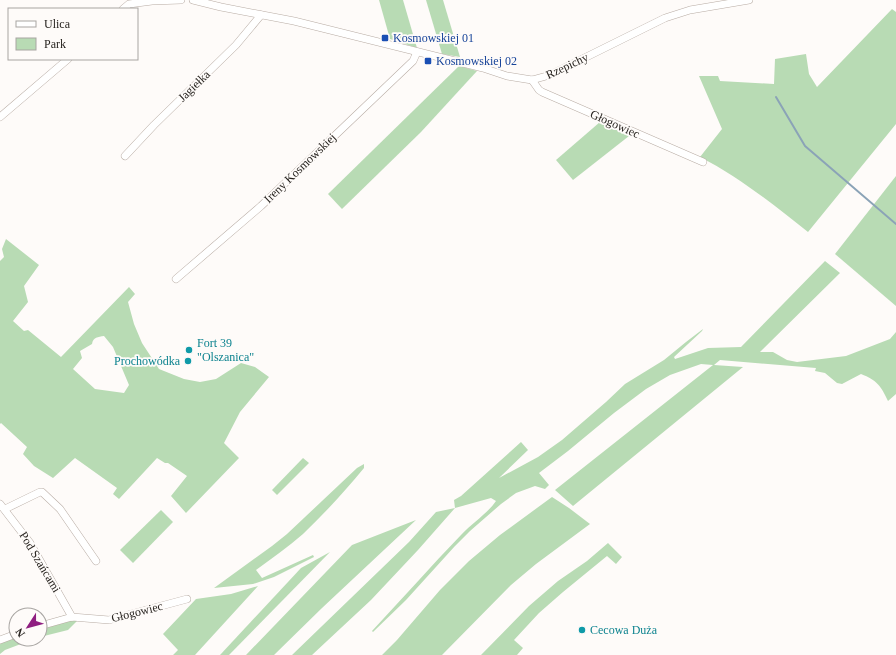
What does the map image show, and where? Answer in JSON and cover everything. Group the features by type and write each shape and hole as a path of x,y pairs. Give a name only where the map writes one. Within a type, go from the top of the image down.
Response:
{"street":[{"path":"126,2 181,0"},
{"name":"Rzepichy","path":"193,0 294,21 483,68 507,76 532,80 550,75 665,18 690,10 749,0"},
{"name":"Jagiełka","path":"125,156 159,120 236,45 261,15"},
{"name":"Ireny Kosmowskiej","path":"176,279 301,169 413,61 417,52"},
{"path":"0,117 67,60"},
{"name":"Głogowiec","path":"532,80 539,90 547,94 703,162"},
{"name":"Pod Szańcami","path":"72,617 30,542 2,507 42,492 60,509 96,561"},
{"name":"Głogowiec","path":"48,624 72,617 109,620 187,599"}],"green space":[{"path":"379,0 403,0 417,48 390,39"},
{"path":"426,0 443,0 460,57 442,54"},
{"path":"892,9 896,12 896,124 808,232 742,182 700,157 722,129 699,76 718,76 720,81 774,84 775,59 806,54 809,74 817,87"},
{"path":"459,66 477,71 421,132 342,209 328,194"},
{"path":"600,122 629,136 573,180 556,160"},
{"path":"896,176 896,306 835,254"},
{"path":"6,239 39,265 24,286 28,302 13,321 24,331 28,330 61,357 129,287 135,294 128,302 134,324 142,343 159,369 184,379 200,382 216,379 241,363 255,367 269,377 240,412 224,443 239,458 186,513 171,496 187,476 168,463 165,463 157,458 119,499 113,494 117,488 75,458 53,478 34,466 23,454 27,447 1,423 0,424 0,261 4,257 2,249","holes":["104,336 113,347 129,385 124,393 95,389 73,369 82,358 80,351 92,344 93,340 96,338"]},
{"path":"825,261 840,273 760,352 773,352 787,360 797,362 846,356 890,339 896,332 896,394 888,401 883,391 875,381 861,374 842,384 837,383 825,373 815,371 816,368 720,360 714,365 743,367 573,506 555,490 713,365 701,364 670,375 646,389 539,473 549,485 545,489 535,486 516,493 501,504 455,546 406,600 373,632 372,631 465,531 496,501 491,498 455,508 454,500 461,496 521,442 528,450 499,478 538,457 562,440 625,384 664,360 703,329 674,357 675,359 708,348 741,347"},
{"path":"303,458 309,463 277,495 272,490"},
{"path":"364,464 364,468 357,477 335,502 303,534 256,570 262,578 313,555 314,557 274,577 253,584 214,588 287,534 357,468"},
{"path":"552,497 590,524 536,564 511,585 442,655 382,655 397,640 440,590 469,561 500,535"},
{"path":"455,508 371,600 312,655 292,655 409,542 436,512"},
{"path":"161,510 173,522 133,563 120,550"},
{"path":"416,520 274,655 246,655 352,545"},
{"path":"608,543 622,557 616,564 607,556 539,613 514,640 523,648 517,655 481,655 529,606 558,581 587,561"},
{"path":"330,552 229,655 220,655 301,568"},
{"path":"258,586 195,655 173,655 178,650 163,634 196,599 231,594"},
{"path":"69,614 77,621 68,630 48,635 48,621"},
{"path":"8,634 8,647 13,647 0,654 0,637"}],"waterway":[{"path":"776,97 805,146 896,224"}],"place":[{"name":"Kosmowskiej 01","path":"385,38"},
{"name":"Kosmowskiej 02","path":"428,61"},
{"name":"Fort 39 \"Olszanica\"","path":"189,350"},
{"name":"Prochowódka","path":"188,361"},
{"name":"Cecowa Duża","path":"582,630"}]}
